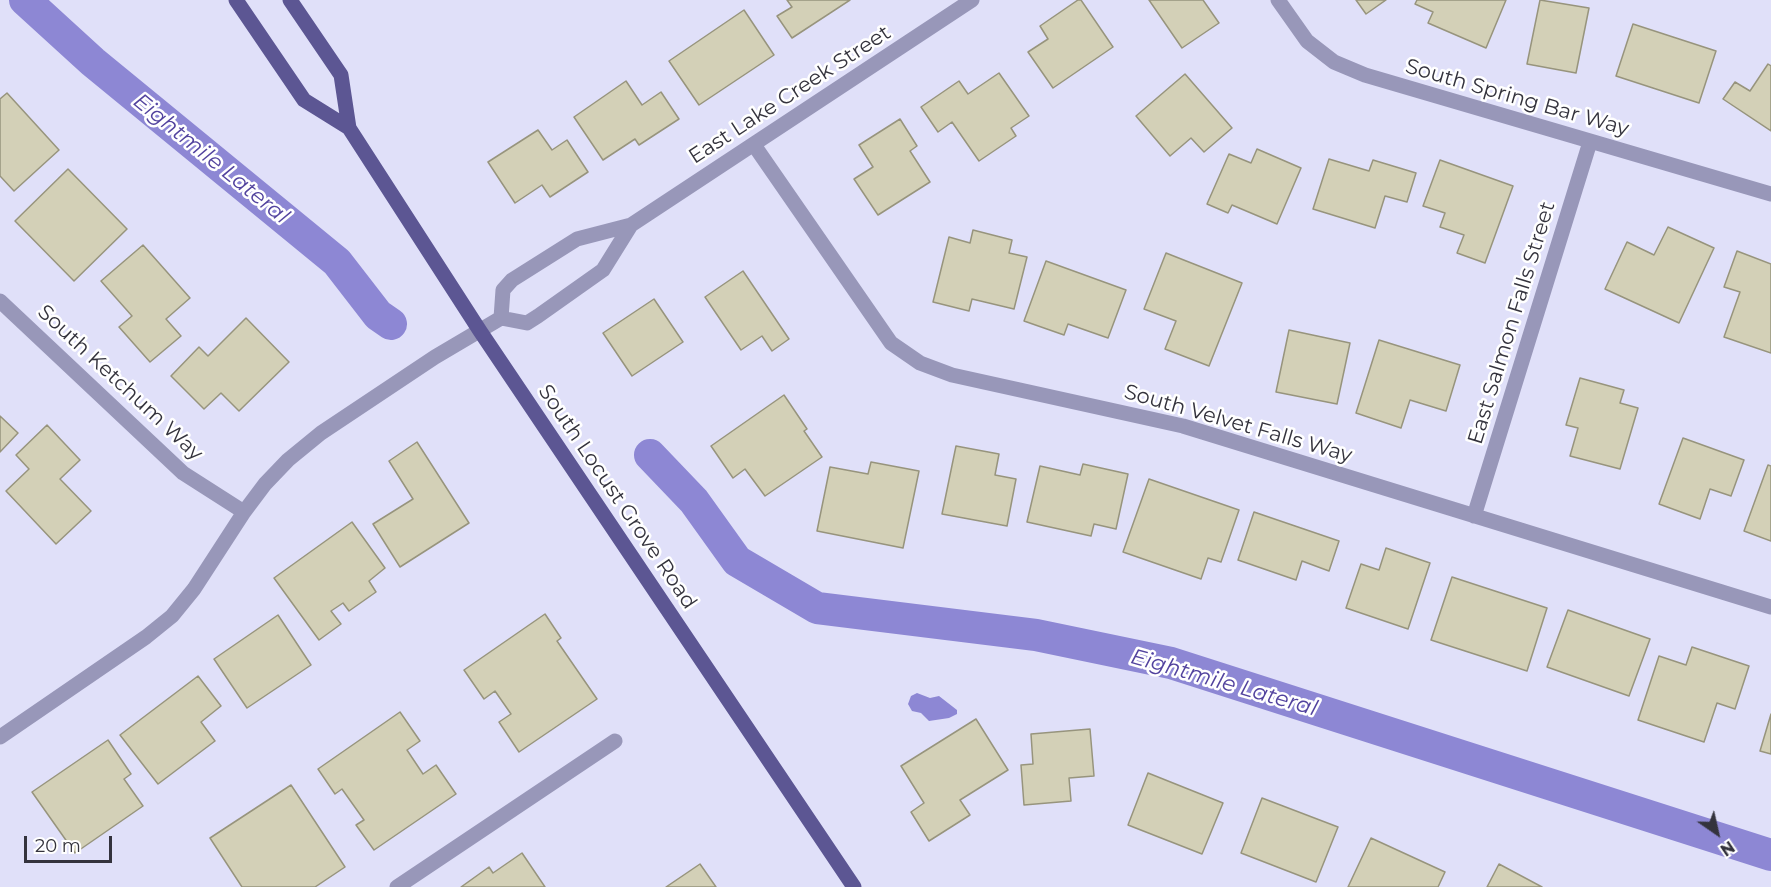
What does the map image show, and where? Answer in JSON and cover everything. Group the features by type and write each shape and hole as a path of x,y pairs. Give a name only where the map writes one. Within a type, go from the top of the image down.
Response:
{"main road":[{"name":"South Locust Grove Road","path":"236,0 304,100 349,128"},
{"name":"South Locust Grove Road","path":"290,0 341,75 349,128 480,331 854,887"}],"street":[{"name":"East Lake Creek Street","path":"631,225 603,270 527,322 501,318 503,290 512,280 576,239 631,225 972,0"},
{"name":"South Spring Bar Way","path":"1278,0 1307,41 1334,62 1365,75 1771,195"},
{"name":"East Salmon Falls Street","path":"1474,516 1590,142"},
{"name":"South Velvet Falls Way","path":"754,145 891,343 920,363 952,375 1183,426 1771,607"},
{"name":"South Ketchum Way","path":"0,301 183,473 244,512"},
{"path":"0,736 146,638 172,616 194,589 244,512 265,484 288,460 321,433 435,357 501,318"},
{"path":"397,887 615,741"}],"shaded area":[{"path":"917,693 930,698 939,696 957,710 957,714 949,718 929,721 921,713 912,711 908,704 911,696"}],"building":[{"path":"787,0 850,0 792,38 777,16 792,7"},
{"path":"1081,0 1113,47 1053,88 1028,52 1048,39 1040,26"},
{"path":"1149,0 1203,0 1219,23 1182,48"},
{"path":"1356,0 1386,0 1366,14"},
{"path":"1417,0 1506,0 1486,48 1428,23 1433,12 1415,4"},
{"path":"1540,0 1589,8 1576,73 1527,64"},
{"path":"744,10 774,55 699,105 669,61"},
{"path":"1633,24 1716,51 1699,103 1616,76"},
{"path":"1768,64 1771,66 1771,131 1723,99 1735,82 1750,91"},
{"path":"999,73 1029,116 1011,128 1016,136 979,161 952,122 938,132 921,107 959,81 968,94"},
{"path":"1185,74 1232,128 1204,152 1191,138 1170,156 1136,116"},
{"path":"626,81 642,105 661,92 679,119 639,145 635,139 603,160 574,117"},
{"path":"7,93 59,150 14,191 0,176 0,99"},
{"path":"900,119 917,146 910,151 930,182 878,215 854,179 873,167 859,145"},
{"path":"538,130 552,150 567,140 588,172 550,197 542,185 515,203 488,162"},
{"path":"1257,149 1301,168 1277,224 1232,205 1228,213 1207,204 1229,154 1251,163"},
{"path":"1329,159 1369,171 1373,160 1416,173 1407,202 1385,196 1375,228 1313,209"},
{"path":"1440,160 1513,186 1485,263 1457,253 1464,235 1440,227 1445,213 1423,206"},
{"path":"68,169 127,229 74,281 15,221"},
{"path":"1668,227 1714,248 1679,323 1605,289 1627,242 1654,255"},
{"path":"973,230 1012,240 1009,253 1027,257 1014,309 972,299 969,311 933,302 949,237 970,243"},
{"path":"143,245 190,298 166,319 181,336 150,362 119,327 132,316 101,281"},
{"path":"1737,251 1771,264 1771,353 1724,337 1740,292 1724,287"},
{"path":"1166,253 1242,283 1209,366 1165,349 1176,321 1144,309"},
{"path":"1046,261 1126,290 1108,338 1068,324 1064,335 1024,321"},
{"path":"743,271 789,339 772,351 762,336 741,350 705,297"},
{"path":"654,299 683,342 632,376 603,333"},
{"path":"246,318 289,362 239,411 221,393 204,409 171,376 199,347 208,356"},
{"path":"1289,330 1350,343 1337,404 1276,392"},
{"path":"1379,340 1460,365 1446,411 1410,400 1401,428 1356,413"},
{"path":"1580,378 1624,390 1620,403 1638,408 1620,469 1570,456 1578,428 1566,425"},
{"path":"784,395 807,429 804,431 822,457 765,496 745,469 733,478 711,446"},
{"path":"0,416 18,433 0,452"},
{"path":"47,425 80,460 60,479 91,511 56,544 6,491 29,469 16,455"},
{"path":"1683,438 1744,460 1731,496 1710,489 1700,519 1659,504"},
{"path":"417,442 469,523 400,567 373,524 413,499 389,461"},
{"path":"956,446 999,454 995,475 1016,479 1007,526 942,514"},
{"path":"871,462 919,471 903,548 817,531 830,467 868,474"},
{"path":"1083,464 1128,474 1116,529 1094,524 1091,536 1027,522 1040,466 1080,475"},
{"path":"1768,465 1771,466 1771,541 1744,531"},
{"path":"1149,479 1239,510 1221,562 1208,558 1201,579 1123,552"},
{"path":"1254,512 1339,541 1329,571 1302,561 1296,580 1238,560"},
{"path":"352,522 385,568 369,581 376,592 349,611 343,603 331,611 341,624 319,640 274,578"},
{"path":"1386,548 1430,563 1408,629 1346,608 1361,564 1379,570"},
{"path":"1452,577 1547,608 1527,671 1431,640"},
{"path":"1568,610 1650,639 1629,696 1547,667"},
{"path":"545,614 561,638 557,641 597,699 519,752 499,722 511,714 495,691 484,699 464,670"},
{"path":"278,615 311,665 247,708 214,659"},
{"path":"1692,647 1749,666 1735,709 1717,703 1704,742 1638,720 1659,656 1686,665"},
{"path":"198,676 221,706 201,722 215,741 158,784 120,735"},
{"path":"400,712 420,741 407,750 423,774 436,765 456,794 374,850 356,825 364,820 342,789 335,794 318,769"},
{"path":"1771,714 1771,754 1760,751"},
{"path":"976,719 1008,770 960,800 970,815 929,841 911,812 924,803 901,766"},
{"path":"1090,729 1094,776 1069,778 1071,801 1024,805 1021,765 1033,764 1031,734"},
{"path":"108,740 131,774 124,779 143,806 75,853 32,792"},
{"path":"1148,773 1223,803 1202,854 1128,825"},
{"path":"291,785 345,867 315,887 242,887 210,838"},
{"path":"1262,798 1338,827 1316,882 1241,853"},
{"path":"1371,838 1445,872 1438,887 1348,887"},
{"path":"522,853 545,887 461,887 489,867 493,873"},
{"path":"700,864 716,887 666,887"},
{"path":"1499,864 1542,887 1487,887"}],"waterway":[{"name":"Eightmile Lateral","path":"25,0 93,62 337,262 378,315 391,324"},
{"name":"Eightmile Lateral","path":"650,455 694,501 737,561 817,608 1036,635 1171,663 1771,855"}]}
